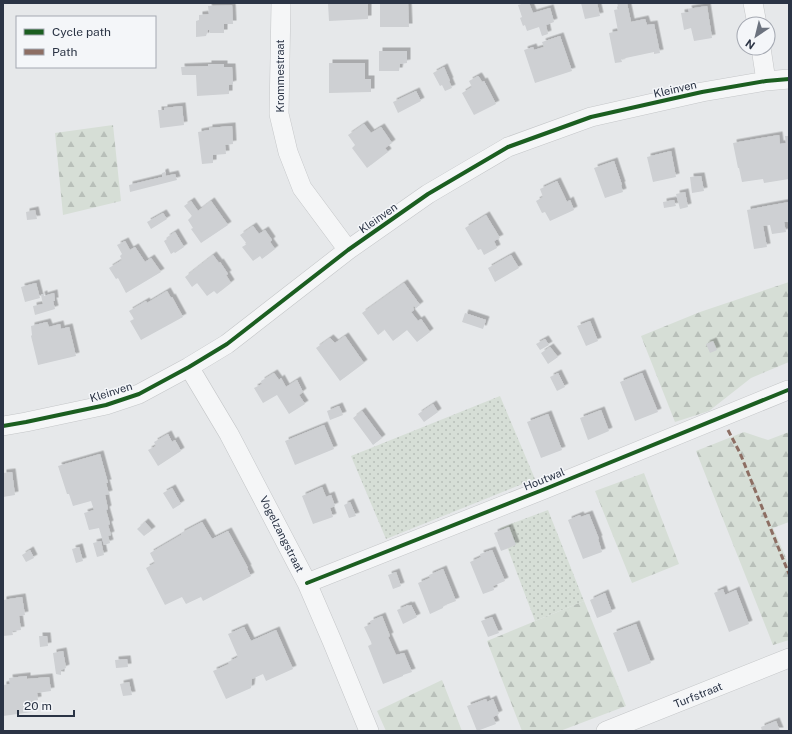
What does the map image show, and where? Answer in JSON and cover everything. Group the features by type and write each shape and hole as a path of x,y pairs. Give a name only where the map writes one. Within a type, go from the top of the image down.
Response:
{"street":[{"name":"Krommestraat","path":"281,3 279,114 288,152 302,188 348,250"},
{"path":"754,3 756,16"},
{"path":"762,56 766,81"},
{"name":"Kleinven","path":"3,426 106,405 139,394 189,367 227,344 348,250 428,194 508,147 591,118 702,92 766,81 789,79"},
{"name":"Vogelzangstraat","path":"189,367 229,434 306,583 332,640 369,731"},
{"name":"Houtwal","path":"306,583 545,489 788,390"},
{"name":"Turfstraat","path":"606,731 789,658"}],"green space":[{"path":"113,125 121,201 63,215 55,133"},
{"path":"789,282 789,362 751,378 709,411 675,422 641,336 700,312"},
{"path":"500,396 535,479 386,539 351,456"},
{"path":"744,432 768,440 789,432 789,522 773,528 789,565 789,640 773,645 696,451"},
{"path":"644,473 679,564 632,583 595,491"},
{"path":"548,510 584,601 535,621 500,528"},
{"path":"584,601 626,706 560,731 522,731 487,641"},
{"path":"442,680 462,731 386,731 377,711"}],"building":[{"path":"328,3 368,3 368,19 329,21"},
{"path":"380,3 408,3 409,27 380,27"},
{"path":"529,3 533,13 550,8 554,22 546,25 548,34 542,36 539,27 527,31 525,25 523,26 518,5"},
{"path":"581,3 597,3 600,16 585,19"},
{"path":"617,3 627,3 631,22 645,19 647,25 654,24 660,53 654,54 654,52 621,59 622,62 615,63 609,33 618,31 614,10 619,9"},
{"path":"232,5 233,24 224,24 224,33 210,33 208,30 206,36 196,37 196,21 199,20 199,15 209,14 208,6"},
{"path":"707,6 712,38 694,41 691,28 684,30 681,13 689,12 688,9"},
{"path":"560,36 572,71 535,83 524,50 533,47 534,50 544,47 542,42"},
{"path":"379,51 407,51 407,63 400,64 399,71 379,71"},
{"path":"329,63 365,63 365,79 371,79 371,92 329,93"},
{"path":"208,64 224,64 224,67 232,67 233,84 229,85 229,94 197,96 196,75 182,75 181,67 208,66"},
{"path":"444,67 452,88 445,91 442,85 440,86 433,73"},
{"path":"478,76 482,82 484,81 496,104 474,115 462,93 472,87 469,81"},
{"path":"416,91 421,101 398,113 393,102"},
{"path":"182,106 184,125 160,128 158,110"},
{"path":"364,124 371,133 381,127 392,143 385,148 388,152 367,168 352,148 355,145 348,135"},
{"path":"232,126 233,144 225,145 226,154 213,155 213,163 202,164 198,132 209,130 209,128"},
{"path":"779,135 780,144 786,143 785,136 789,136 789,179 764,183 763,179 742,182 733,143"},
{"path":"671,151 676,177 653,182 647,157"},
{"path":"614,161 623,192 605,198 594,168"},
{"path":"165,172 166,176 175,174 177,180 130,192 129,185 162,177 162,173"},
{"path":"701,176 704,191 692,193 690,177"},
{"path":"557,181 567,202 570,200 574,210 550,221 545,212 542,213 536,201 543,197 540,189"},
{"path":"685,192 688,207 680,209 676,194"},
{"path":"674,200 676,206 664,208 663,202"},
{"path":"191,201 198,211 211,201 228,225 201,243 191,229 193,228 188,220 192,216 184,206"},
{"path":"789,202 789,222 784,222 786,232 772,234 770,225 763,226 767,247 754,249 747,210"},
{"path":"35,210 37,219 27,220 26,212"},
{"path":"163,213 167,219 151,229 147,222"},
{"path":"486,215 500,238 494,241 497,248 484,255 481,249 478,250 465,228"},
{"path":"253,226 259,234 265,230 272,240 270,242 275,249 262,259 260,256 253,261 242,247 247,244 240,235"},
{"path":"175,232 184,247 171,254 164,241"},
{"path":"125,241 130,250 135,247 145,262 151,258 161,272 126,293 118,278 116,279 109,268 122,260 120,256 122,254 117,245"},
{"path":"213,255 228,274 226,275 231,283 217,294 214,291 207,296 197,283 192,287 185,277"},
{"path":"511,255 519,268 495,282 488,268"},
{"path":"36,283 40,298 25,302 21,287"},
{"path":"404,283 420,305 416,308 414,306 414,310 411,312 418,321 421,319 430,332 417,342 407,330 393,341 384,329 378,335 362,313"},
{"path":"167,291 183,317 141,340 130,321 134,319 129,311 146,301 147,303"},
{"path":"54,293 55,301 53,301 55,309 35,315 33,306 43,304 41,295 44,294 44,296"},
{"path":"465,313 486,320 483,329 462,322"},
{"path":"590,321 598,341 586,346 577,326"},
{"path":"47,322 49,327 60,324 61,329 69,327 76,356 38,365 31,336 31,326"},
{"path":"345,336 364,363 340,381 316,348 330,338 335,343"},
{"path":"545,339 549,345 540,350 536,344"},
{"path":"713,341 717,350 710,353 706,344"},
{"path":"550,347 558,357 548,364 541,353"},
{"path":"274,373 279,380 281,378 286,387 297,380 303,392 299,395 305,404 289,414 277,395 263,403 254,388 262,384 261,381"},
{"path":"558,373 565,387 557,391 550,377"},
{"path":"642,373 658,412 635,421 620,382"},
{"path":"433,404 438,412 424,422 418,414"},
{"path":"339,406 343,415 330,420 327,411"},
{"path":"601,410 609,431 588,440 580,418"},
{"path":"362,411 382,438 373,445 353,418"},
{"path":"548,414 562,450 541,458 527,422"},
{"path":"324,425 334,449 295,465 285,441"},
{"path":"168,434 172,442 175,440 181,451 158,466 148,450 156,446 154,442"},
{"path":"100,454 108,483 106,483 109,494 105,495 108,509 106,510 110,524 108,525 111,535 108,536 110,543 104,545 99,528 89,530 84,513 94,510 91,501 73,506 69,494 67,494 58,466"},
{"path":"12,472 15,495 3,497 3,473"},
{"path":"322,487 326,497 331,495 335,506 330,508 333,517 313,524 302,496"},
{"path":"172,488 181,504 173,509 163,493"},
{"path":"350,502 356,516 349,518 344,505"},
{"path":"589,514 599,539 602,552 583,559 568,520 580,515 581,517"},
{"path":"145,522 152,530 144,536 137,529"},
{"path":"202,522 212,539 228,531 251,576 203,601 201,597 186,604 182,597 165,605 146,568 155,563 150,553 181,535 181,533"},
{"path":"509,527 516,545 501,551 494,533"},
{"path":"101,541 104,555 97,557 93,543"},
{"path":"79,547 83,561 76,563 72,549"},
{"path":"30,550 34,558 26,562 22,555"},
{"path":"492,550 505,581 493,586 494,590 483,594 470,562 481,557 480,554"},
{"path":"443,569 456,601 443,606 443,608 430,614 418,583 430,578 429,575"},
{"path":"396,572 401,586 393,589 388,575"},
{"path":"723,589 725,595 736,590 749,624 729,632 714,593"},
{"path":"605,593 612,612 597,618 590,600"},
{"path":"22,597 25,615 19,616 21,630 12,631 13,635 3,636 3,600"},
{"path":"411,605 417,617 403,624 397,610"},
{"path":"382,616 390,636 388,637 396,655 404,653 412,672 383,684 368,646 372,644 364,627 371,624 370,621"},
{"path":"492,617 499,633 488,637 481,621"},
{"path":"636,624 651,663 628,672 613,633"},
{"path":"244,627 251,641 276,630 293,669 266,681 263,674 252,679 251,688 226,699 213,671 229,664 228,662 238,657 228,634"},
{"path":"39,636 47,636 48,646 40,647"},
{"path":"63,651 66,668 61,670 61,675 56,674 53,653"},
{"path":"127,659 128,667 116,668 115,660"},
{"path":"27,676 27,679 49,677 51,691 37,693 38,700 31,701 32,712 3,716 3,685 10,684 9,678"},
{"path":"129,682 132,695 123,696 120,684"},
{"path":"486,699 487,702 493,699 499,714 493,717 496,724 477,731 467,706"},
{"path":"776,721 780,731 762,731 761,727"}],"marked path":[{"path":"728,430 740,453 789,574"}],"cycle path":[{"path":"3,426 106,405 139,394 189,367 227,344 348,250 428,194 508,147 591,117 702,92 766,81 789,79"},
{"path":"307,583 545,489 788,390"}]}
